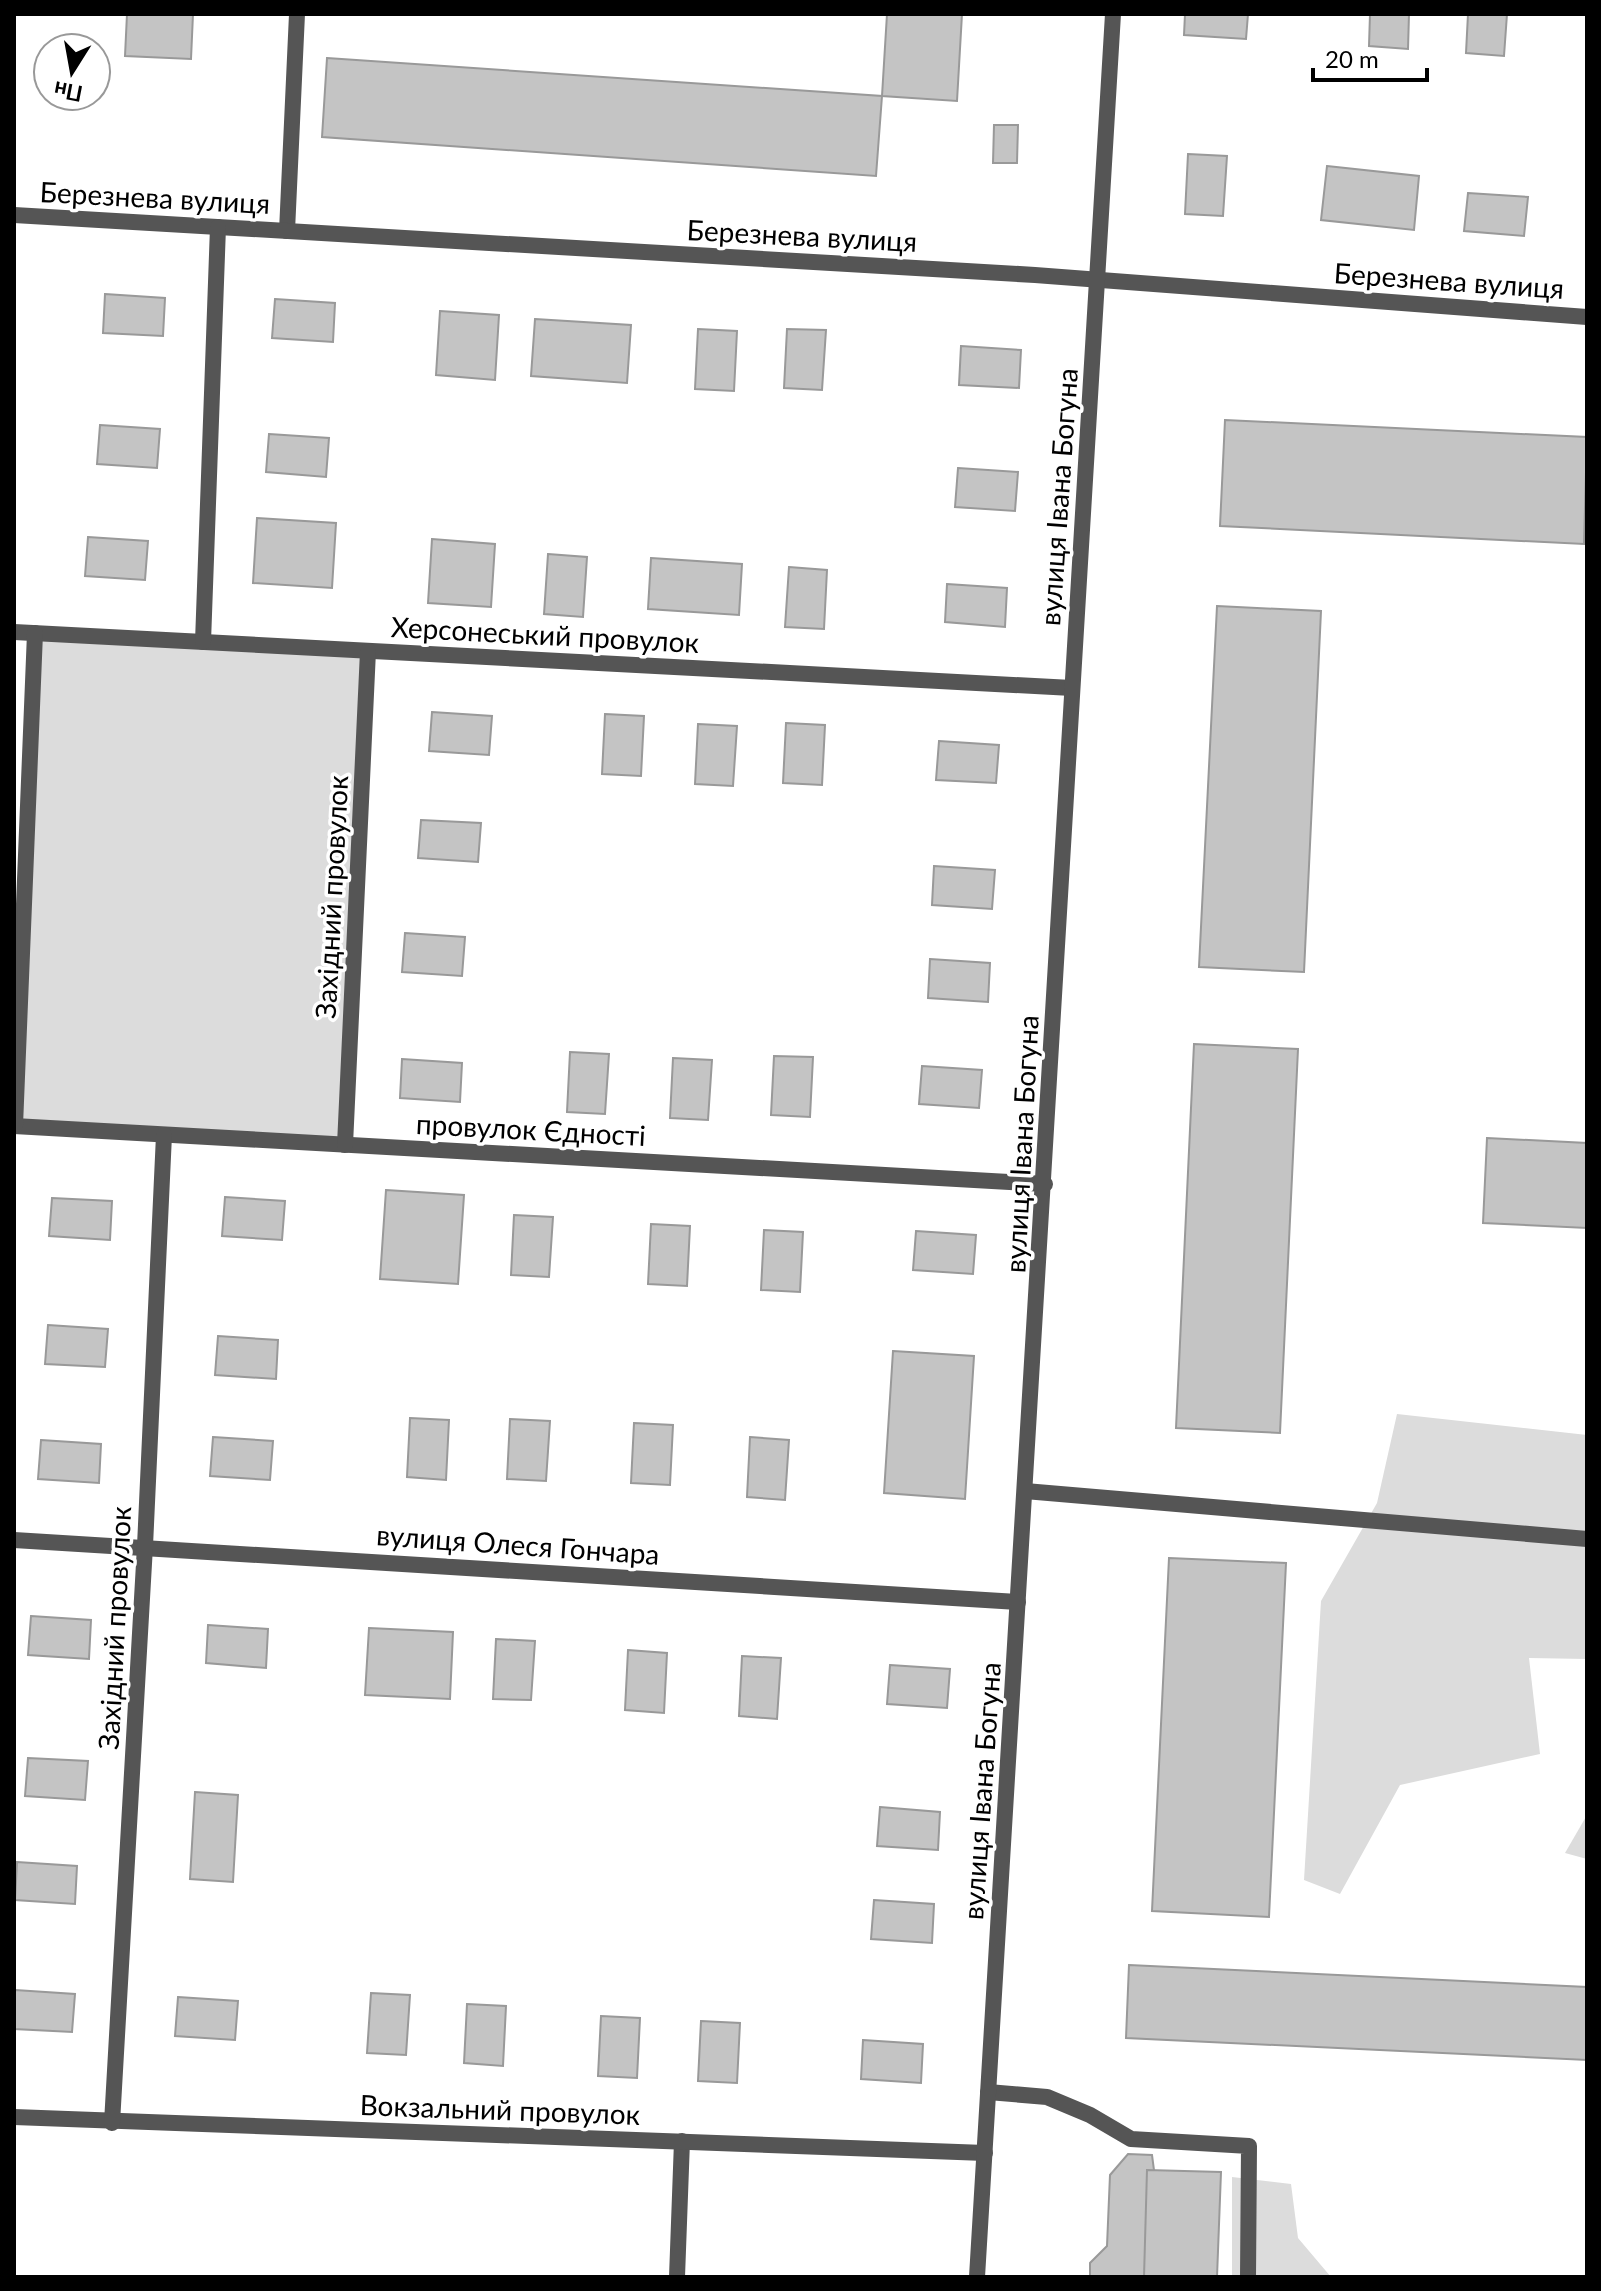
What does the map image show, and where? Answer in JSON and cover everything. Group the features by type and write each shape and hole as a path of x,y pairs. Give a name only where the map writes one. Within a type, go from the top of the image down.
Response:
{"street":[{"path":"287,231 297,14"},
{"name":"вулиця Івана Богуна","path":"977,2277 1113,14"},
{"name":"Березнева вулиця","path":"14,215 1098,279 1587,317"},
{"path":"203,642 218,227"},
{"name":"Херсонеський провулок","path":"14,632 1072,688"},
{"path":"15,1126 35,633"},
{"name":"Західний провулок","path":"345,1145 368,651"},
{"name":"провулок Єдності","path":"15,1126 1045,1184"},
{"name":"Західний провулок","path":"112,2123 145,1546 164,1135"},
{"path":"1025,1491 1587,1539"},
{"name":"вулиця Олеся Гончара","path":"14,1540 1018,1602"},
{"path":"988,2092 1047,2097 1090,2115 1131,2139 1249,2146 1248,2277"},
{"name":"Вокзальний провулок","path":"14,2117 985,2153"},
{"path":"677,2277 682,2141"}],"shaded area":[{"path":"35,633 368,651 345,1145 15,1126"},
{"path":"1397,1414 1587,1435 1587,1659 1529,1658 1540,1754 1400,1785 1340,1894 1304,1880 1321,1601 1377,1503"},
{"path":"1587,1815 1587,1859 1565,1853"},
{"path":"1232,2177 1291,2184 1298,2238 1331,2277 1232,2277"}],"building":[{"path":"127,14 193,14 191,59 125,56"},
{"path":"887,14 962,14 957,101 882,96"},
{"path":"1185,14 1248,14 1246,39 1184,35"},
{"path":"1370,14 1409,14 1408,49 1369,46"},
{"path":"1468,14 1507,14 1504,56 1466,53"},
{"path":"327,58 882,96 876,176 322,137"},
{"path":"994,125 1018,125 1017,163 993,163"},
{"path":"1188,154 1227,156 1223,216 1185,214"},
{"path":"1327,166 1419,176 1414,230 1321,220"},
{"path":"1468,193 1528,197 1524,236 1464,231"},
{"path":"105,294 165,298 163,336 103,333"},
{"path":"275,299 335,303 333,342 272,338"},
{"path":"440,311 499,315 495,380 436,375"},
{"path":"535,319 631,325 627,383 531,376"},
{"path":"698,329 737,331 734,391 695,389"},
{"path":"787,329 826,330 822,390 784,388"},
{"path":"961,346 1021,350 1019,388 959,385"},
{"path":"1225,420 1587,437 1584,544 1220,526"},
{"path":"100,425 160,429 157,468 97,464"},
{"path":"269,434 329,438 326,477 266,472"},
{"path":"958,468 1018,472 1015,511 955,507"},
{"path":"257,518 336,523 332,588 253,583"},
{"path":"88,537 148,541 145,580 85,576"},
{"path":"432,539 495,544 491,607 428,603"},
{"path":"548,554 587,557 583,617 544,614"},
{"path":"651,558 742,564 739,615 648,609"},
{"path":"789,567 827,570 824,629 785,627"},
{"path":"947,584 1007,588 1005,627 945,622"},
{"path":"1217,606 1321,611 1304,972 1199,967"},
{"path":"432,712 492,716 489,755 429,751"},
{"path":"605,714 644,716 641,776 602,774"},
{"path":"786,723 825,725 822,785 783,783"},
{"path":"698,724 737,726 733,786 695,784"},
{"path":"939,741 999,745 996,783 936,780"},
{"path":"421,820 481,823 478,862 418,858"},
{"path":"934,866 995,870 992,909 932,905"},
{"path":"405,933 465,937 462,976 402,972"},
{"path":"930,959 990,963 988,1002 928,998"},
{"path":"1194,1044 1298,1049 1280,1433 1176,1428"},
{"path":"570,1052 609,1054 605,1114 567,1112"},
{"path":"774,1056 813,1057 810,1117 771,1115"},
{"path":"673,1058 712,1060 708,1120 670,1118"},
{"path":"402,1059 462,1063 460,1102 400,1098"},
{"path":"922,1066 982,1070 979,1108 919,1104"},
{"path":"1487,1138 1587,1143 1587,1228 1483,1223"},
{"path":"386,1190 464,1195 458,1284 380,1279"},
{"path":"225,1197 285,1201 282,1240 222,1236"},
{"path":"52,1198 112,1201 110,1240 49,1236"},
{"path":"514,1215 553,1217 549,1277 511,1275"},
{"path":"651,1224 690,1226 687,1286 648,1284"},
{"path":"764,1230 803,1232 800,1292 761,1290"},
{"path":"916,1231 976,1235 973,1274 913,1270"},
{"path":"48,1325 108,1329 105,1367 45,1364"},
{"path":"218,1336 278,1340 276,1379 215,1375"},
{"path":"893,1351 974,1356 965,1499 884,1493"},
{"path":"410,1418 449,1420 446,1480 407,1477"},
{"path":"510,1419 550,1421 546,1481 507,1479"},
{"path":"634,1423 673,1425 670,1485 631,1483"},
{"path":"213,1437 273,1441 270,1480 210,1476"},
{"path":"750,1437 789,1440 785,1500 747,1497"},
{"path":"41,1440 101,1444 99,1483 38,1479"},
{"path":"1169,1558 1286,1563 1269,1917 1152,1911"},
{"path":"31,1616 91,1620 89,1659 28,1655"},
{"path":"208,1625 268,1629 266,1668 206,1663"},
{"path":"369,1628 453,1632 450,1699 365,1695"},
{"path":"496,1639 535,1641 531,1700 493,1699"},
{"path":"628,1650 667,1653 664,1713 625,1710"},
{"path":"742,1656 781,1658 777,1719 739,1716"},
{"path":"890,1665 950,1669 947,1708 887,1704"},
{"path":"28,1758 88,1761 85,1800 25,1796"},
{"path":"195,1792 238,1795 233,1882 190,1879"},
{"path":"880,1807 940,1812 938,1850 877,1846"},
{"path":"17,1862 77,1866 75,1904 15,1900"},
{"path":"874,1900 934,1904 932,1943 871,1939"},
{"path":"1129,1965 1587,1987 1587,2060 1126,2038"},
{"path":"15,1990 75,1994 72,2032 14,2029"},
{"path":"371,1993 410,1995 406,2055 367,2053"},
{"path":"178,1997 238,2001 235,2040 175,2036"},
{"path":"467,2004 506,2006 503,2066 464,2063"},
{"path":"601,2016 640,2018 637,2078 598,2076"},
{"path":"701,2021 740,2023 737,2083 698,2081"},
{"path":"863,2040 923,2044 921,2083 861,2079"},
{"path":"1128,2154 1152,2155 1154,2170 1148,2277 1090,2277 1090,2263 1107,2246 1110,2175"},
{"path":"1147,2170 1221,2172 1217,2277 1144,2277"}]}
